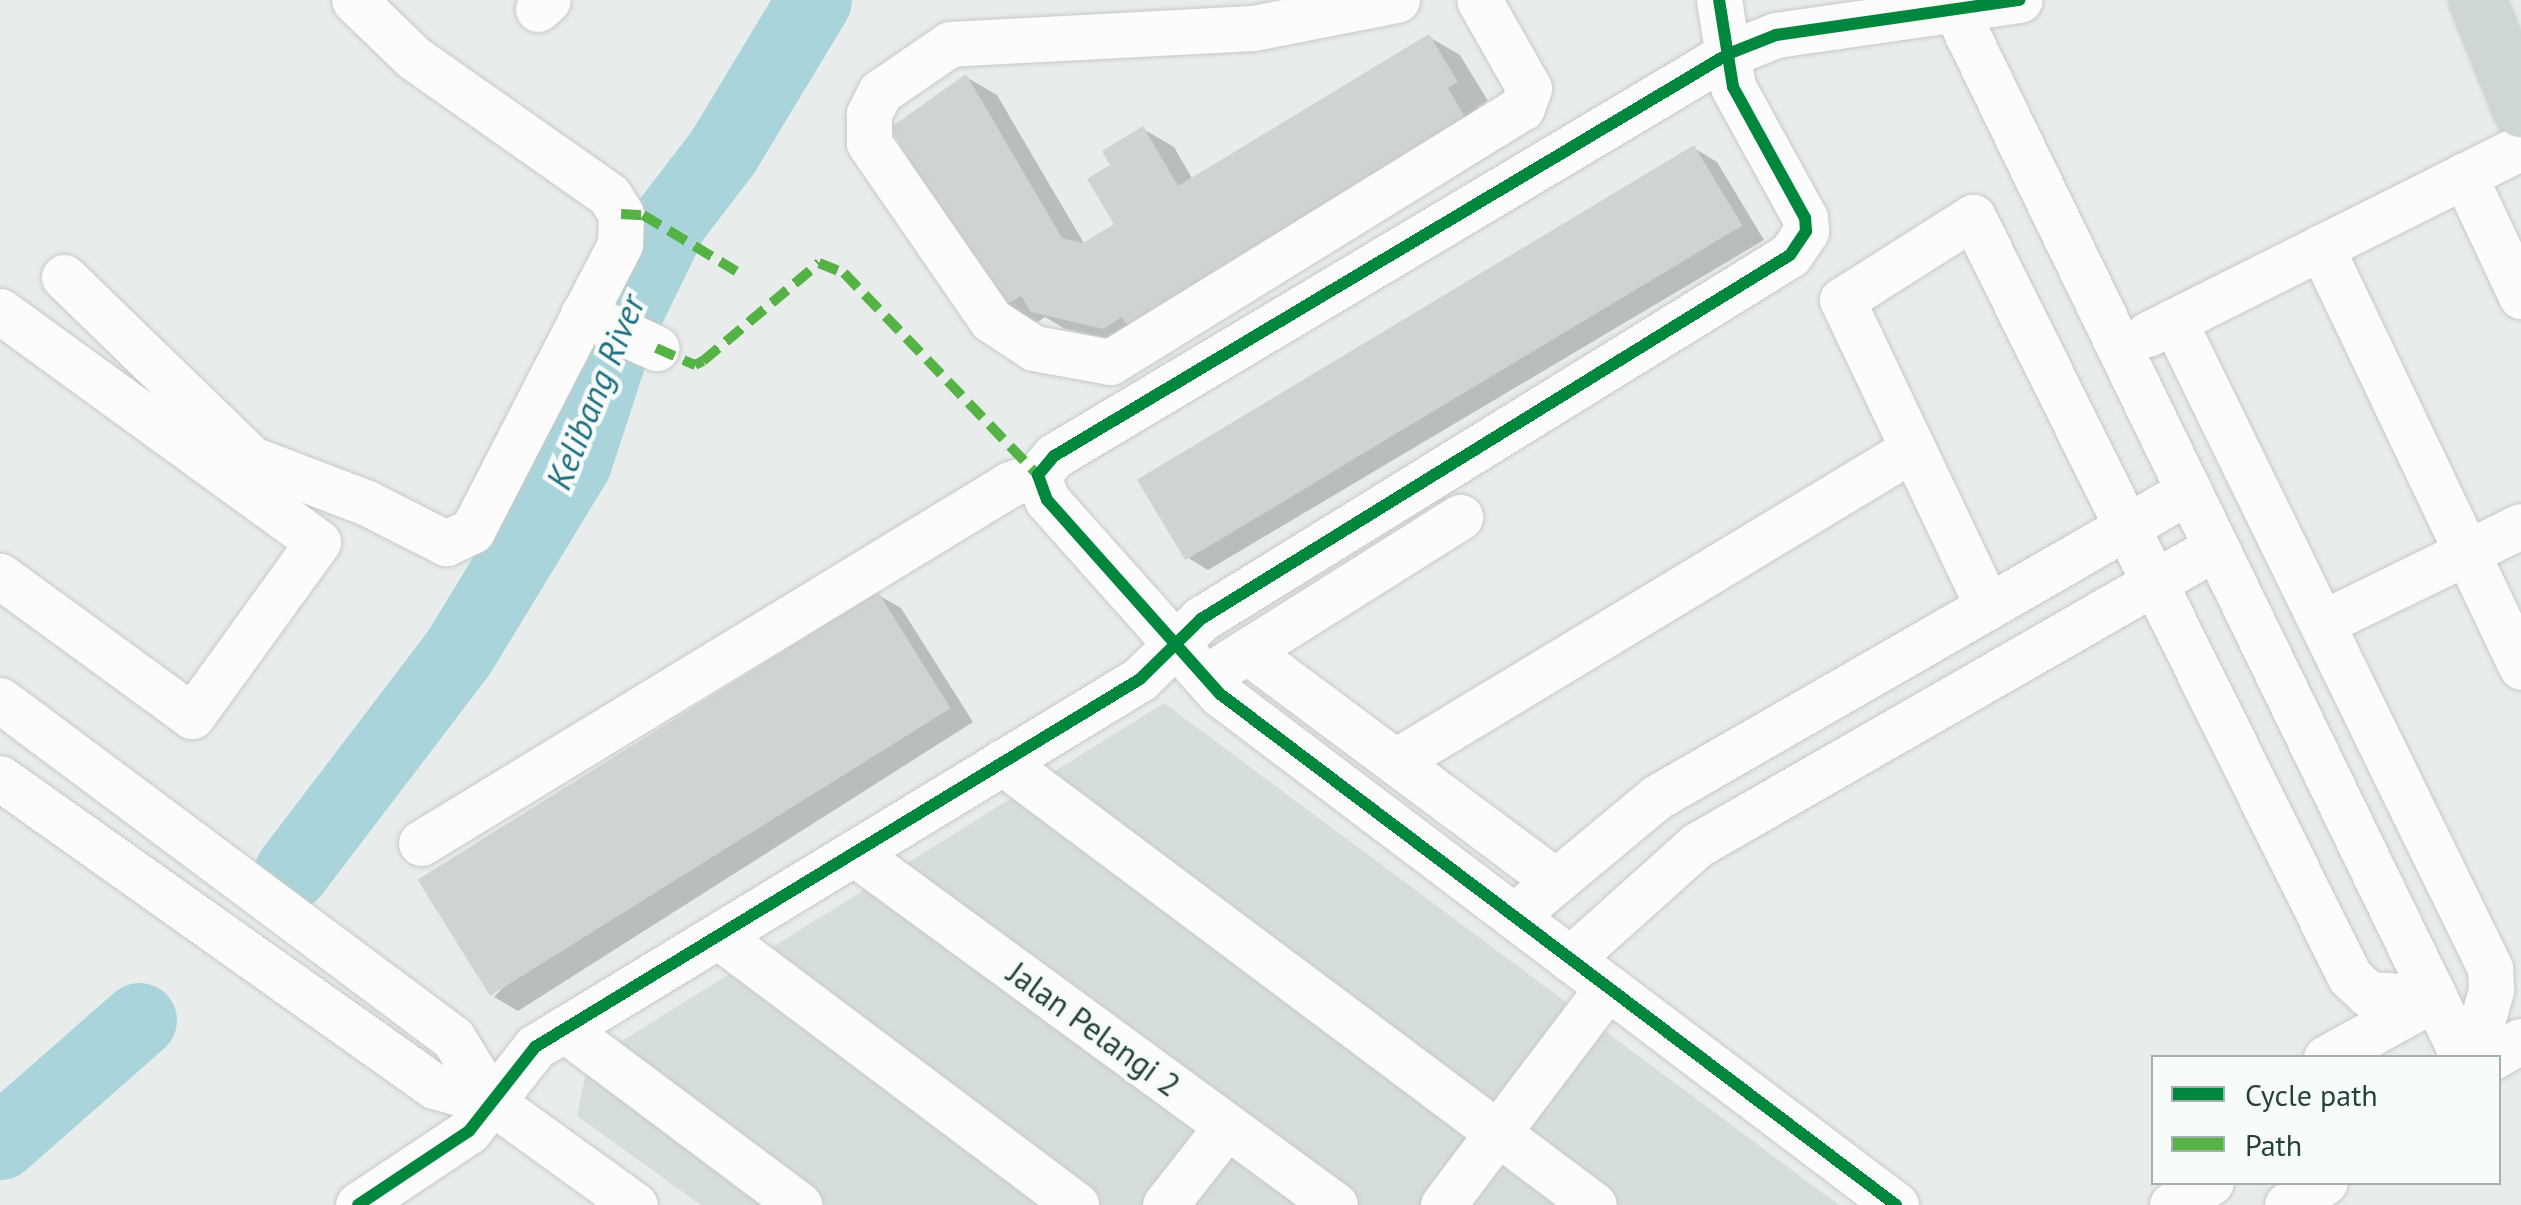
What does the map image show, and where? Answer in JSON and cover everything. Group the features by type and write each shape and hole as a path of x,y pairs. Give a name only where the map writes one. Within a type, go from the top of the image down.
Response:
{"main road":[{"path":"2476,0 2521,109"}],"street":[{"path":"64,277 252,459 446,543 472,532 620,244 621,214 609,195 414,58 354,0"},
{"path":"1397,0 1178,34 982,37 950,44 880,92 869,114 869,144 971,297 991,320 1034,348 1110,362 1522,108 1529,88 1478,0"},
{"path":"1189,662 1201,619 1800,245 1806,231 1801,205 1740,103 1719,0"},
{"path":"421,843 1010,484 1038,475 1054,456 1138,405 1728,54 1776,34 2019,0"},
{"path":"1954,9 2462,1055"},
{"path":"2119,348 2521,147"},
{"path":"2464,176 2521,296"},
{"path":"1988,607 1842,300 1973,216 2350,976 2368,994 2434,998"},
{"path":"2322,247 2521,666"},
{"path":"0,310 318,542 192,716 0,576"},
{"path":"583,314 656,348"},
{"path":"2174,321 2322,624 2506,960 2491,990 2473,1055"},
{"path":"1110,362 1138,405"},
{"path":"1396,761 1911,450"},
{"path":"1038,475 1047,500 1189,662 1514,916 1896,1205"},
{"path":"1514,916 1657,798 2189,492"},
{"path":"358,1205 454,1144 492,1102 520,1061 564,1029 1140,679 1189,662 1247,651 1460,517"},
{"path":"2322,624 2521,526"},
{"path":"1570,959 1697,845 2216,547"},
{"path":"1247,651 1556,880"},
{"path":"0,700 453,1038 492,1102"},
{"path":"1002,762 1594,1205"},
{"path":"0,778 434,1086 492,1102 635,1205"},
{"name":"Jalan Pelangi 2","path":"854,853 1335,1205"},
{"path":"718,936 1076,1205"},
{"path":"1443,1205 1608,987"},
{"path":"2331,1055 2434,998"},
{"path":"564,1029 799,1205"},
{"path":"2496,1055 2521,1041"},
{"path":"1165,1205 1227,1126"},
{"path":"2172,1205 2207,1185"},
{"path":"2288,1205 2320,1185"}],"shaded area":[{"path":"1164,703 1839,1205 701,1205 577,1116 588,1062"}],"building":[{"path":"1429,34 1458,82 1448,88 1472,130 1133,335 1122,317 1103,329 1031,312 1021,296 997,310 890,128 966,74 1062,238 1083,243 1114,224 1087,179 1110,165 1102,151 1143,126 1178,186"},
{"path":"1694,145 1742,226 1185,560 1137,480"},
{"path":"878,592 951,708 490,996 418,880"}],"waterway":[{"name":"Kelibang River","path":"291,872 458,653 574,462 618,327 671,219 723,151 814,0"},
{"name":"Kelibang River","path":"0,1142 139,1020"}],"marked path":[{"path":"621,214 643,215 736,271"},
{"path":"656,348 695,365 703,361 819,263 844,273 1038,475"}],"cycle path":[{"path":"358,1205 469,1131 535,1047 1140,679 1201,619 1790,255 1806,231 1805,218 1733,87 1719,0"},
{"path":"1896,1205 1220,694 1047,500 1038,475 1054,456 1728,54 1776,35 2019,0"}]}
